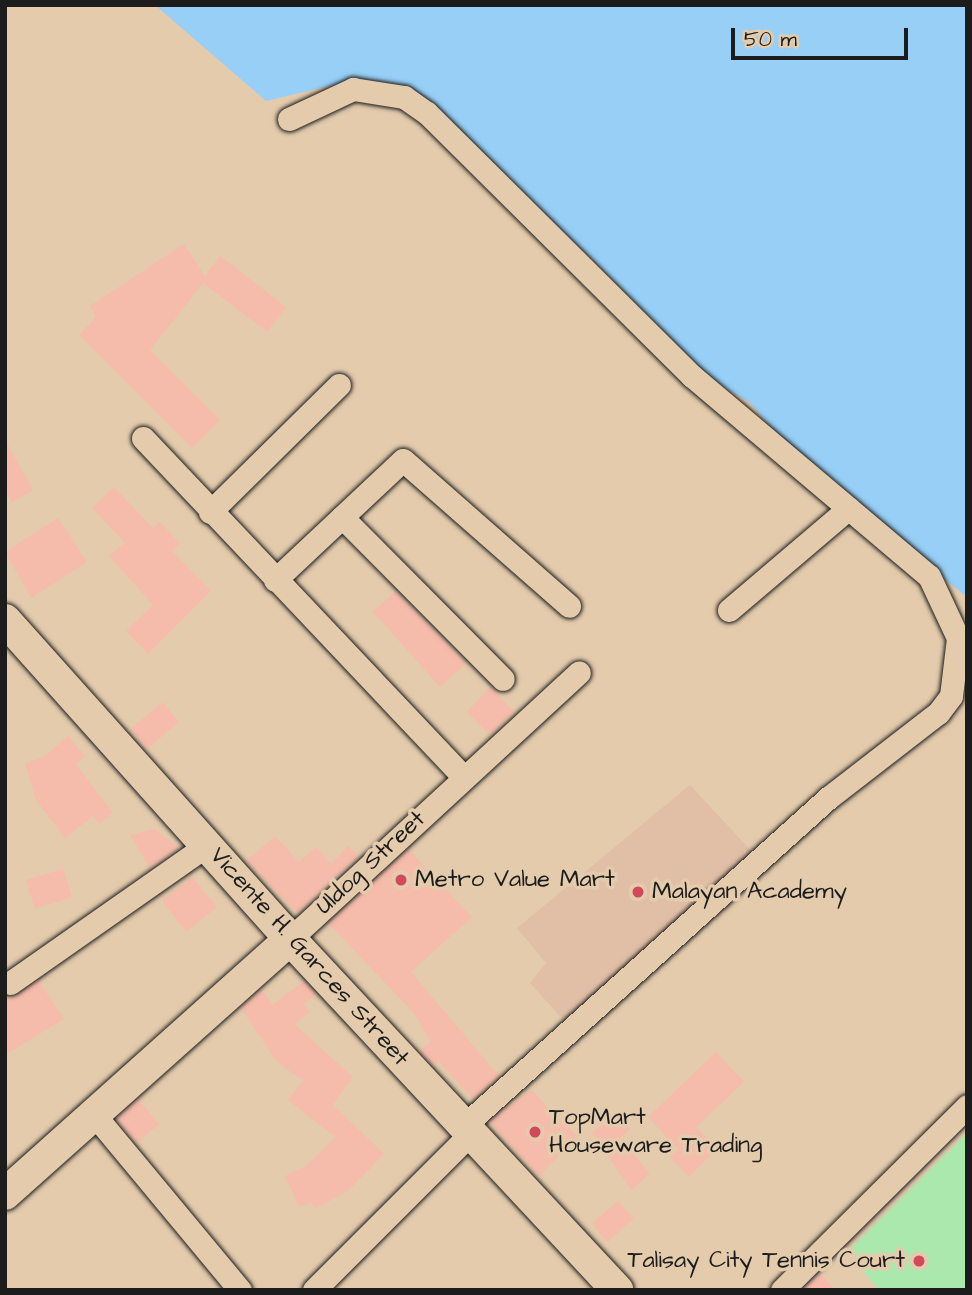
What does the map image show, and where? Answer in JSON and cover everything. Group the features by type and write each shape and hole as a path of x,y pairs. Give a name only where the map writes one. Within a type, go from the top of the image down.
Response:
{"street":[{"path":"289,119 353,89 404,97 692,376 929,576 951,614 958,638 951,696 938,713 828,798 468,1130 314,1290"},
{"path":"209,512 339,385"},
{"path":"143,438 209,512 463,776"},
{"path":"275,580 403,460 569,607"},
{"path":"729,610 849,508"},
{"path":"342,517 503,678"},
{"name":"Vicente H. Garces Street","path":"5,620 290,939 617,1290"},
{"name":"Uldog Street","path":"5,1194 97,1118 463,776 579,672"},
{"path":"10,984 207,845"},
{"path":"782,1290 967,1106"},
{"path":"97,1118 240,1290"}],"shaded area":[{"name":"Malayan Academy","path":"690,785 756,856 567,1024 530,983 546,963 517,928"}],"green space":[{"path":"967,1133 967,1290 879,1290 847,1252"}],"water":[{"path":"155,5 967,5 967,597 812,474 749,402 687,366 663,332 591,258 482,161 359,79 266,101"}],"building":[{"path":"184,244 205,276 220,256 286,307 267,332 203,283 150,350 220,420 192,448 79,335 96,317 90,306"},
{"path":"5,440 33,490 12,502 5,490"},
{"path":"114,487 153,528 160,522 180,544 172,551 211,591 148,654 126,631 153,605 109,556 125,543 92,508"},
{"path":"58,518 87,562 31,598 5,552"},
{"path":"396,591 466,663 440,687 373,612"},
{"path":"490,687 514,711 490,735 467,712"},
{"path":"163,702 179,722 147,749 130,729"},
{"path":"68,736 85,756 76,764 113,813 99,824 93,816 65,838 36,800 25,763 44,757"},
{"path":"155,829 179,848 150,868 130,835"},
{"path":"275,836 299,862 316,847 331,864 348,846 359,856 298,913 246,861"},
{"name":"Metro Value Mart","path":"408,849 472,917 411,972 499,1076 473,1099 438,1061 433,1065 419,1051 431,1042 413,1012 328,923"},
{"path":"63,869 72,897 35,909 26,880"},
{"path":"192,877 217,907 186,932 162,901"},
{"path":"38,980 64,1019 5,1055 5,1002"},
{"path":"304,981 316,994 304,1004 310,1012 294,1024 353,1077 333,1105 384,1154 348,1191 314,1209 311,1202 299,1207 285,1176 308,1165 335,1137 288,1100 303,1081 277,1062 241,1008 261,989 273,1005"},
{"path":"716,1052 744,1082 696,1127 717,1149 689,1177 670,1157 678,1149 648,1117"},
{"name":"TopMart Houseware Trading","path":"531,1090 578,1137 539,1176 493,1126 492,1119"},
{"path":"138,1099 159,1124 137,1143 117,1119"},
{"path":"618,1111 631,1128 620,1138 650,1174 631,1190 592,1133"},
{"path":"618,1201 634,1219 607,1242 592,1224"},
{"path":"819,1273 836,1290 802,1290"}],"place":[{"name":"Metro Value Mart","path":"401,880"},
{"name":"Malayan Academy","path":"638,892"},
{"name":"TopMart Houseware Trading","path":"535,1132"},
{"name":"Talisay City Tennis Court","path":"919,1261"}]}
